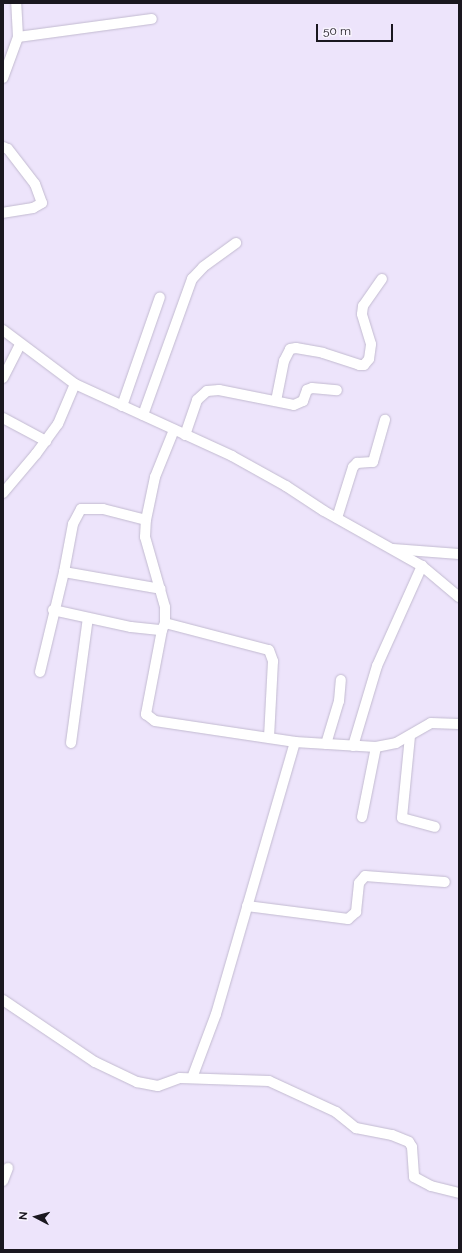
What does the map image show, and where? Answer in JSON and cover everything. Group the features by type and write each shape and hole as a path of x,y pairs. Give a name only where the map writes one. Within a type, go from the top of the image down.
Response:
{"street":[{"path":"3,78 18,37 16,3"},
{"path":"18,37 152,19"},
{"path":"3,147 8,149 35,184 42,203 33,208 3,213"},
{"path":"143,415 192,279 203,267 236,243"},
{"path":"276,402 284,361 290,349 296,348 324,353 359,365 364,365 368,360 370,344 362,314 363,306 382,279"},
{"path":"122,406 160,297"},
{"path":"3,330 75,384 185,435 279,482 337,518 422,566 459,597"},
{"path":"3,378 20,344"},
{"path":"3,493 46,441 58,424 75,384"},
{"path":"185,435 197,400 207,390 219,390 276,402 299,404 312,388 337,390"},
{"path":"3,418 46,441"},
{"path":"337,518 354,467 357,463 373,462 385,420"},
{"path":"174,430 158,470 146,520 145,537 165,607 164,627 146,708 148,718 168,724 269,737 295,742 376,747 396,743 431,723 459,724"},
{"path":"40,672 53,610 64,572 73,524 81,509 103,509 146,520"},
{"path":"392,548 459,554"},
{"path":"353,746 377,666 422,566"},
{"path":"64,572 161,589"},
{"path":"53,610 154,631 164,627 269,650 273,661 269,737"},
{"path":"71,743 88,618"},
{"path":"326,744 339,701 341,680"},
{"path":"410,736 402,818 435,827"},
{"path":"192,1078 216,1014 295,742"},
{"path":"362,816 376,747"},
{"path":"248,906 348,919 356,912 359,883 365,876 445,882"},
{"path":"3,1000 95,1062 127,1078 158,1086 180,1078 268,1081 336,1112 356,1128 392,1135 409,1142 412,1147 414,1177 431,1186 459,1193"},
{"path":"3,1181 8,1168"}]}
